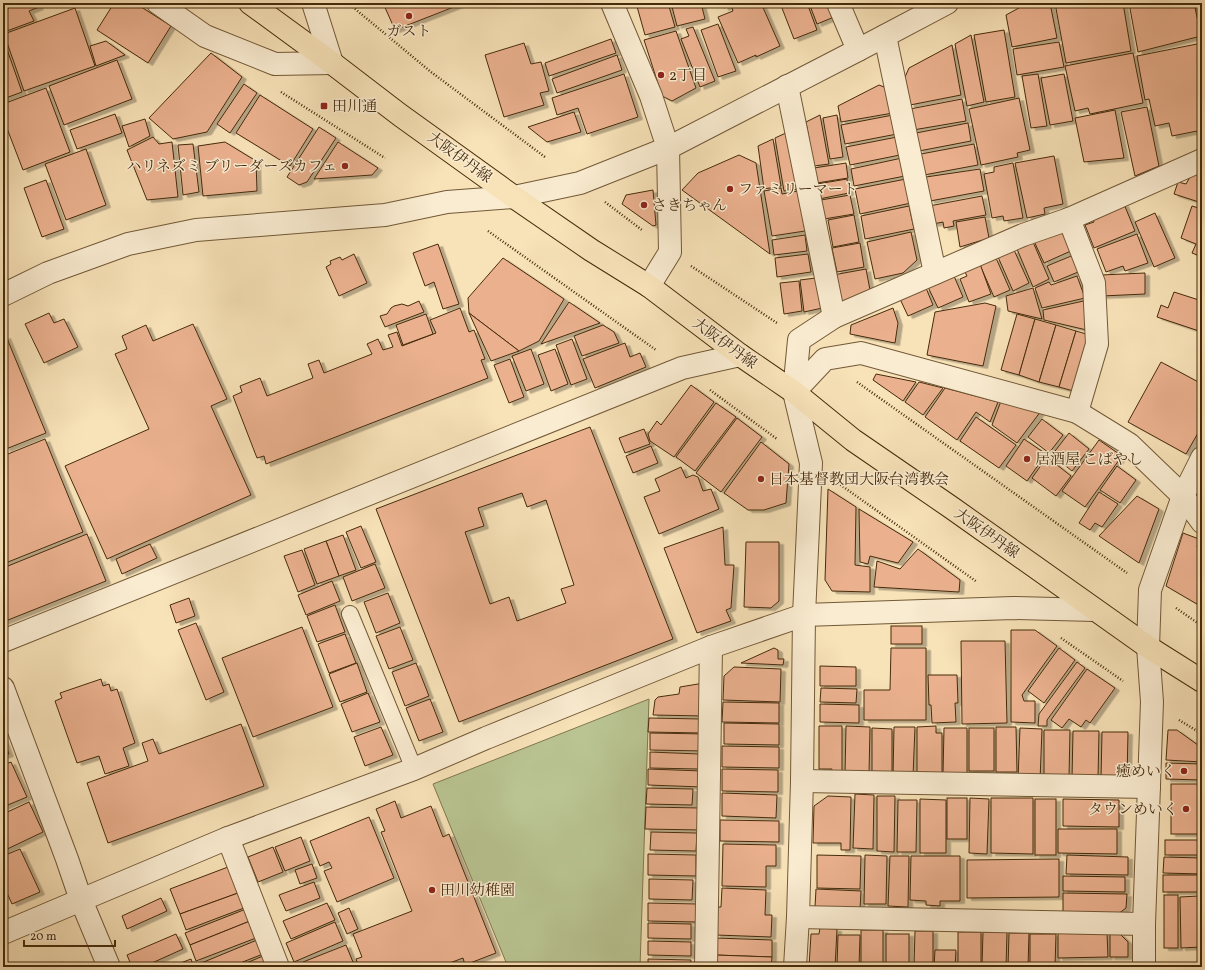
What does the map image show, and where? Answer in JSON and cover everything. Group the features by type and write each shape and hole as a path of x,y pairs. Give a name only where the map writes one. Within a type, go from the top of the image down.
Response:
{"main road":[{"name":"大阪伊丹線","path":"250,3 514,196 591,250 649,286 740,355 794,392 853,440 952,508 1148,647 1202,681"}],"street":[{"path":"158,3 205,36 275,64 332,63 313,3"},
{"path":"612,3 651,96 668,148 670,252 649,286"},
{"path":"838,3 858,50"},
{"path":"3,295 48,273 128,244 196,230 385,215 447,202 514,196 580,183 668,148 947,3"},
{"path":"885,36 935,273"},
{"path":"787,86 834,317"},
{"path":"795,967 802,781 804,615 811,463 794,392 800,340 834,317 1023,236 1069,219 1202,160"},
{"path":"1069,219 1094,283 1097,344 1077,412"},
{"path":"794,392 825,359 861,353 1077,412 1129,444 1184,496 1202,522"},
{"path":"3,641 682,368 740,355"},
{"path":"1144,967 1144,924 1152,702 1148,647 1150,590 1184,496 1202,458"},
{"path":"3,933 228,838 414,769 486,738 711,647 804,615 1013,608 1095,610"},
{"path":"706,967 711,647"},
{"path":"3,688 81,900 108,967"},
{"path":"802,781 1149,788"},
{"path":"228,838 278,967"},
{"path":"798,917 1144,924"}],"lane":[{"path":"350,614 414,769"}],"path":[{"path":"348,3 430,72 545,157"},
{"path":"275,88 385,158"},
{"path":"856,381 1128,574"},
{"path":"1176,608 1202,626"},
{"path":"1175,718 1202,734"}],"green space":[{"path":"649,699 640,967 508,967 433,784"}],"building":[{"path":"3,3 13,3 3,7"},
{"path":"21,3 37,3 39,7 29,11 34,21 4,32 3,10"},
{"path":"114,3 135,3 171,26 148,63 97,30"},
{"name":"ガスト","path":"383,3 464,3 395,30"},
{"path":"636,3 668,3 675,27 645,35"},
{"path":"671,3 701,3 705,19 677,26"},
{"path":"723,3 737,3 724,8"},
{"path":"744,3 761,3 780,46 738,63 718,17 733,11 732,8"},
{"path":"780,3 807,3 817,30 794,39"},
{"path":"809,3 829,3 834,17 817,24"},
{"path":"1028,3 1050,3 1057,38 1012,47 1006,15"},
{"path":"1055,3 1123,3 1131,51 1066,63"},
{"path":"1129,3 1194,3 1201,36 1138,52"},
{"path":"75,8 95,66 24,91 4,34"},
{"path":"718,24 736,71 718,77 701,30"},
{"path":"693,27 715,81 700,87 681,39 689,36 686,29"},
{"path":"1004,30 1015,97 986,102 974,35"},
{"path":"676,31 696,88 672,101 662,96 644,40"},
{"path":"971,35 984,102 967,106 955,44"},
{"path":"3,38 22,92 3,99"},
{"path":"611,39 616,53 549,76 545,63"},
{"path":"106,41 125,55 96,66 90,46"},
{"path":"1059,42 1064,67 1017,75 1013,49"},
{"path":"524,43 531,64 541,62 549,91 540,93 544,105 504,117 485,55"},
{"path":"1202,43 1202,92 1200,92 1202,102 1202,130 1172,136 1169,123 1155,126 1149,99 1145,100 1137,56"},
{"path":"952,45 961,95 910,105 905,77 909,68"},
{"path":"211,53 242,77 207,132 173,139 149,118"},
{"path":"1133,53 1143,103 1090,114 1088,108 1075,111 1065,66"},
{"path":"617,55 622,70 557,93 552,79"},
{"path":"117,60 132,99 64,125 49,86"},
{"path":"624,74 638,117 587,134 578,108 557,115 552,98"},
{"path":"1038,74 1047,126 1031,128 1022,76"},
{"path":"1064,74 1073,121 1050,125 1041,78"},
{"path":"244,84 257,93 230,133 217,124"},
{"path":"879,85 889,89 893,113 841,122 838,106"},
{"path":"46,88 70,152 23,170 3,118 3,104"},
{"path":"260,95 313,129 290,166 236,133"},
{"path":"1019,98 1030,150 1017,153 1018,157 981,165 969,109"},
{"path":"962,99 966,121 913,130 910,109"},
{"path":"1147,107 1159,166 1135,176 1121,112"},
{"path":"1115,110 1124,158 1084,162 1075,118"},
{"path":"574,112 581,132 547,142 528,127"},
{"path":"115,114 122,133 77,149 70,130"},
{"path":"820,115 829,164 814,166 806,122"},
{"path":"837,115 843,157 830,159 823,118"},
{"path":"893,115 897,134 845,144 841,125"},
{"path":"145,119 150,136 129,147 122,126"},
{"path":"968,123 971,141 919,151 916,133"},
{"path":"319,127 336,138 307,182 299,185 287,177"},
{"path":"788,132 798,189 784,191 775,138"},
{"path":"153,137 159,144 172,142 178,197 147,200 127,150"},
{"path":"897,137 900,155 850,165 846,147"},
{"path":"773,139 781,186 764,189 758,146"},
{"path":"225,142 256,161 257,191 203,196 198,146"},
{"path":"338,142 378,168 372,175 314,179"},
{"path":"193,144 199,192 183,195 178,145"},
{"path":"974,144 978,165 924,175 921,154"},
{"path":"86,149 106,205 66,220 45,164"},
{"path":"739,155 756,163 770,254 682,190 698,173"},
{"path":"1054,156 1063,204 1044,208 1045,214 1027,218 1015,163"},
{"path":"902,158 905,176 854,186 851,169"},
{"path":"846,163 848,178 817,183 814,168"},
{"path":"1013,163 1023,218 1004,221 1003,216 992,218 984,174 994,172 994,167"},
{"path":"980,169 984,191 930,201 926,177"},
{"path":"1202,171 1202,203 1174,194 1178,182 1186,184 1190,177"},
{"path":"847,179 849,193 819,199 817,184"},
{"path":"906,179 911,203 860,214 855,189"},
{"path":"46,180 64,229 42,237 24,188"},
{"path":"781,188 782,194 798,191 805,231 772,236 764,191"},
{"path":"653,190 656,225 653,226 622,204 626,195"},
{"path":"850,195 854,214 824,219 821,200"},
{"path":"982,196 986,215 953,221 954,226 944,228 943,222 933,224 929,206"},
{"path":"1124,204 1135,231 1094,248 1085,225 1094,222 1092,217"},
{"path":"909,206 914,229 865,239 861,216"},
{"path":"1192,206 1202,209 1202,257 1192,253 1196,244 1181,238"},
{"path":"1155,213 1175,258 1154,267 1135,222"},
{"path":"854,215 859,242 833,247 828,220"},
{"path":"985,217 989,238 960,247 956,222"},
{"path":"911,232 917,260 903,273 875,279 867,242"},
{"path":"1058,232 1065,235 1073,250 1044,263 1034,241"},
{"path":"1137,234 1148,263 1125,271 1123,266 1106,272 1097,249"},
{"path":"805,235 807,251 774,255 772,240"},
{"path":"1033,242 1049,279 1033,287 1017,249"},
{"path":"860,243 864,267 837,272 832,248"},
{"path":"438,244 459,304 443,309 434,282 425,286 413,253"},
{"path":"1014,250 1029,283 1013,291 998,257"},
{"path":"354,254 367,283 339,296 326,267 331,264 330,261 340,257 342,260"},
{"path":"808,254 811,272 777,277 775,258"},
{"path":"1076,254 1083,270 1054,282 1047,266"},
{"path":"503,258 564,299 539,341 519,351 469,313 468,298"},
{"path":"996,258 1010,290 994,297 980,265"},
{"path":"980,264 991,294 969,302 960,279 967,276 964,270"},
{"path":"866,269 870,290 839,303 833,275"},
{"path":"1145,273 1145,294 1102,296 1101,275"},
{"path":"954,276 963,297 938,308 928,287"},
{"path":"1077,276 1085,298 1042,308 1035,288 1049,282 1051,285"},
{"path":"824,277 827,307 804,312 800,280"},
{"path":"799,281 802,311 784,314 780,283"},
{"path":"926,288 933,305 908,316 900,299"},
{"path":"1033,288 1042,319 1008,311 1006,296"},
{"path":"1174,292 1202,301 1202,332 1157,317 1161,305 1168,308"},
{"path":"1088,300 1091,331 1044,320 1043,310"},
{"path":"419,301 424,312 385,327 380,316 387,314 394,306 402,304 408,306"},
{"path":"569,302 600,323 541,344"},
{"path":"985,303 996,306 983,366 927,355 935,312"},
{"path":"460,308 469,332 474,330 485,359 481,360 488,378 266,464 264,456 257,458 233,396 242,392 240,386 260,378 267,396 313,378 308,364 319,360 324,373 372,354 367,344 378,339 383,350 393,347 388,335 397,332 402,346 436,333 430,320"},
{"path":"893,308 898,323 895,343 850,334 851,325"},
{"path":"49,313 54,323 64,319 78,347 44,363 25,324"},
{"path":"469,313 519,351 491,361"},
{"path":"426,314 433,334 403,345 396,325"},
{"path":"1017,314 1035,319 1019,375 1001,370"},
{"path":"1035,319 1056,325 1039,382 1019,375"},
{"path":"193,324 227,399 211,406 251,495 107,559 65,466 149,429 115,354 127,349 122,336 146,325 153,341"},
{"path":"603,325 614,332 619,343 582,356 574,336"},
{"path":"1056,325 1076,331 1059,387 1039,382"},
{"path":"1076,331 1093,336 1077,392 1059,387"},
{"path":"6,336 46,433 6,449 3,440 3,337"},
{"path":"572,339 587,379 571,385 556,345"},
{"path":"625,343 630,357 640,353 646,367 595,388 583,359"},
{"path":"531,349 544,384 526,391 512,356"},
{"path":"555,349 568,384 551,391 538,355"},
{"path":"510,359 524,397 509,403 494,365"},
{"path":"1161,362 1202,384 1202,426 1186,454 1128,422"},
{"path":"876,374 916,382 903,401 873,380"},
{"path":"919,382 943,388 923,415 905,402"},
{"path":"691,385 714,402 674,457 650,441 648,434 657,421 661,425"},
{"path":"945,388 998,402 990,422 976,412 957,440 925,417"},
{"path":"1001,401 1041,411 1017,443 992,425"},
{"path":"716,403 736,417 695,471 676,457"},
{"path":"976,417 1016,445 999,468 960,441"},
{"path":"737,418 762,437 721,492 696,473"},
{"path":"1042,419 1063,435 1049,453 1028,437"},
{"path":"590,427 673,639 459,722 376,509","holes":["522,493 527,507 546,500 574,585 561,589 566,603 517,621 509,597 490,604 465,532 484,526 478,508"]},
{"path":"644,429 650,444 625,453 619,438"},
{"path":"1069,433 1089,449 1072,471 1052,455"},
{"path":"45,439 83,532 3,564 3,456"},
{"path":"1024,439 1046,454 1027,481 1006,466"},
{"path":"1099,440 1122,456 1085,507 1062,491"},
{"name":"日本基督教団大阪台湾教会","path":"761,442 789,464 786,503 764,510 748,510 724,493"},
{"path":"651,446 658,463 633,473 626,456"},
{"path":"1047,457 1071,476 1056,496 1032,478"},
{"path":"1117,466 1136,480 1120,503 1100,490"},
{"path":"681,467 686,478 693,475 698,477 703,491 711,489 719,509 659,534 644,497 660,491 655,479"},
{"path":"828,489 856,507 855,565 870,567 870,592 832,591 825,580"},
{"path":"1099,492 1118,504 1102,527 1095,523 1090,530 1079,523"},
{"path":"1137,496 1159,509 1139,563 1099,536"},
{"path":"859,509 913,542 898,563 870,556 868,564 860,562"},
{"path":"361,526 376,562 361,568 346,532"},
{"path":"723,527 725,565 734,565 731,608 726,610 731,621 697,633 664,548"},
{"path":"1183,533 1199,539 1197,547 1202,549 1202,607 1166,586"},
{"path":"87,534 106,581 3,622 3,568"},
{"path":"343,535 356,570 339,576 326,541"},
{"path":"326,541 339,576 317,584 304,549"},
{"path":"746,542 779,542 779,601 771,608 744,607"},
{"path":"150,544 157,558 122,574 116,559"},
{"path":"918,549 960,580 959,592 874,587 877,561 900,569"},
{"path":"302,550 315,585 298,592 284,556"},
{"path":"375,564 385,588 352,601 343,577"},
{"path":"332,581 340,601 306,615 298,595"},
{"path":"388,593 400,623 376,633 364,602"},
{"path":"189,598 195,616 176,623 170,605"},
{"path":"335,605 345,632 317,642 307,616"},
{"path":"196,623 224,692 206,700 178,630"},
{"path":"891,626 922,626 922,644 891,644"},
{"path":"302,627 333,707 253,737 222,658"},
{"path":"400,627 413,660 389,669 376,636"},
{"path":"1011,630 1035,630 1057,646 1022,695 1024,701 1035,701 1035,723 1011,722"},
{"path":"345,634 356,663 329,673 318,644"},
{"path":"961,641 1005,641 1007,723 962,724"},
{"path":"774,648 778,650 778,659 784,659 783,665 741,663"},
{"path":"891,648 926,648 926,720 864,720 864,690 890,690"},
{"path":"1059,648 1075,660 1044,703 1028,691"},
{"path":"1077,662 1085,668 1047,720 1047,726 1038,726 1039,714"},
{"path":"357,663 367,692 340,702 329,674"},
{"path":"416,663 429,696 405,706 392,672"},
{"path":"820,666 856,667 856,686 820,686"},
{"path":"734,667 781,669 780,702 723,700 724,676"},
{"path":"1087,669 1115,688 1090,723 1086,720 1081,727 1069,719 1062,728 1051,720"},
{"path":"928,675 957,675 958,703 955,703 956,722 932,723 931,705 929,705"},
{"path":"101,679 103,686 109,684 111,691 117,689 135,743 123,748 129,766 105,774 99,756 77,763 55,701 62,698 60,693"},
{"path":"704,683 704,716 653,715 655,700 658,697 679,694 680,687"},
{"path":"821,688 857,689 856,703 820,702"},
{"path":"368,693 380,722 352,732 341,704"},
{"path":"430,699 443,732 419,741 406,708"},
{"path":"723,702 779,703 779,723 722,722"},
{"path":"820,704 859,705 859,723 820,722"},
{"path":"649,718 702,719 702,733 648,732"},
{"path":"724,723 779,724 779,745 724,744"},
{"path":"241,724 264,786 108,843 87,783 148,761 142,743 153,739 159,754"},
{"path":"819,726 842,726 842,776 832,776 832,769 819,769"},
{"path":"846,726 870,727 869,774 845,774"},
{"path":"936,726 936,733 942,733 942,775 917,775 917,727"},
{"path":"381,727 393,755 365,766 354,737"},
{"path":"894,727 915,727 913,777 893,777"},
{"path":"996,727 1016,727 1017,772 996,772"},
{"path":"872,728 892,729 892,776 872,776"},
{"path":"944,728 967,728 967,775 943,775"},
{"path":"969,728 994,728 994,771 969,771"},
{"path":"1020,728 1042,729 1040,781 1018,780"},
{"path":"1044,730 1070,730 1069,777 1044,777"},
{"path":"1168,730 1177,730 1202,748 1202,762 1166,760"},
{"path":"1073,731 1099,731 1098,779 1072,779"},
{"path":"1102,732 1128,732 1127,778 1101,779"},
{"path":"650,733 706,734 705,751 650,750"},
{"path":"3,738 9,754 3,756"},
{"path":"722,746 779,747 779,768 722,767"},
{"path":"650,752 699,754 699,769 650,768"},
{"path":"11,762 27,797 3,807 3,765"},
{"name":"癒めいく","path":"1166,763 1202,764 1202,780 1166,779"},
{"path":"648,769 702,771 702,787 648,785"},
{"path":"722,769 778,770 778,792 722,791"},
{"name":"タウンめいく","path":"1171,784 1202,784 1202,834 1171,834"},
{"path":"647,788 693,789 692,805 646,804"},
{"path":"722,793 777,795 776,818 722,816"},
{"path":"855,794 874,795 873,849 853,848"},
{"path":"828,796 851,797 850,850 841,850 841,843 813,843 814,806"},
{"path":"877,796 895,796 894,852 877,851"},
{"path":"947,798 967,798 967,839 947,839"},
{"path":"970,798 989,799 987,854 969,853"},
{"path":"991,798 1033,798 1033,854 991,853"},
{"path":"920,799 946,800 946,853 920,853"},
{"path":"1035,799 1056,799 1056,855 1035,855"},
{"path":"1063,799 1119,800 1119,827 1063,826"},
{"path":"898,800 917,800 916,852 897,852"},
{"path":"395,801 401,818 431,806 443,837 449,834 496,953 465,965 463,958 439,967 359,967 356,959 362,957 353,934 412,911 381,832 385,831 376,809"},
{"path":"29,802 43,832 3,851 3,814"},
{"path":"646,807 701,808 701,830 645,829"},
{"path":"369,817 394,878 337,902 324,871 332,868 329,862 320,866 310,841"},
{"path":"720,820 779,821 779,842 720,841"},
{"path":"1058,829 1117,829 1117,854 1058,853"},
{"path":"651,832 697,833 696,851 650,850"},
{"path":"301,837 310,861 285,871 275,847"},
{"path":"1165,840 1202,840 1202,855 1165,855"},
{"path":"723,844 776,845 776,866 766,866 766,887 722,886"},
{"path":"273,847 283,872 258,882 248,857"},
{"path":"20,849 40,892 12,904 3,884 3,856"},
{"path":"648,854 696,855 696,876 648,875"},
{"path":"817,855 861,856 860,889 817,888"},
{"path":"865,855 887,856 886,904 864,904"},
{"path":"1067,855 1128,857 1128,875 1066,874"},
{"path":"890,856 909,856 908,907 888,906"},
{"path":"911,856 960,856 960,901 940,901 940,906 926,905 926,901 910,900"},
{"path":"1164,857 1202,858 1202,874 1163,873"},
{"path":"1059,859 1059,897 967,898 967,860"},
{"path":"312,864 317,878 300,884 295,870"},
{"path":"228,867 238,893 180,914 170,889"},
{"path":"1163,875 1202,875 1202,892 1163,892"},
{"path":"1063,876 1125,877 1125,892 1063,891"},
{"path":"649,879 693,880 692,900 649,899"},
{"path":"314,882 320,898 286,911 279,895"},
{"path":"722,888 766,890 765,915 772,915 771,937 716,935 717,907 721,907"},
{"path":"816,889 861,891 860,909 815,907"},
{"path":"238,893 244,908 186,930 180,914"},
{"path":"1063,893 1127,894 1126,908 1118,914 1063,913"},
{"path":"1164,895 1178,895 1178,948 1164,948"},
{"path":"1199,896 1201,947 1181,948 1180,897"},
{"path":"161,898 167,911 127,929 122,916"},
{"path":"327,903 335,920 291,939 283,921"},
{"path":"648,903 698,904 697,922 648,921"},
{"path":"349,908 358,929 347,934 338,913"},
{"path":"246,909 250,921 190,945 185,933"},
{"path":"250,921 256,938 196,961 190,945"},
{"path":"335,922 343,941 294,962 286,943"},
{"path":"648,923 691,924 691,939 648,938"},
{"path":"820,928 837,929 835,967 809,967 811,934 819,934"},
{"path":"861,930 883,930 883,967 861,967"},
{"path":"915,931 933,931 933,967 914,967"},
{"path":"958,932 981,932 981,967 958,967"},
{"path":"983,932 1007,932 1006,967 982,967"},
{"path":"1009,933 1029,933 1028,967 1008,967"},
{"path":"1058,933 1107,933 1108,957 1058,958"},
{"path":"176,934 183,949 143,967 132,967 127,955"},
{"path":"886,934 909,934 909,967 886,967"},
{"path":"1030,934 1056,934 1055,967 1030,967"},
{"path":"1110,934 1120,934 1128,942 1128,957 1110,957"},
{"path":"838,935 860,935 859,967 837,967"},
{"path":"716,938 772,940 772,957 715,955"},
{"path":"257,940 263,954 230,967 200,967 199,964"},
{"path":"648,941 691,942 691,956 648,955"},
{"path":"346,945 355,967 305,967 303,962"},
{"path":"935,950 956,950 955,967 934,967"},
{"path":"715,955 772,957 771,967 715,967"},
{"path":"263,956 268,967 237,967"},
{"path":"191,959 194,967 170,967"},
{"path":"648,959 691,960 690,967 648,967"},
{"path":"63,962 65,967 51,967"}],"place":[{"name":"ガスト","path":"409,16"},
{"name":"2丁目","path":"661,75"},
{"name":"田川通","path":"324,106"},
{"name":"ハリネズミ ブリーダーズカフェ","path":"345,166"},
{"name":"ファミリーマート","path":"730,189"},
{"name":"さきちゃん","path":"644,205"},
{"name":"居酒屋 こばやし","path":"1027,459"},
{"name":"日本基督教団大阪台湾教会","path":"761,479"},
{"name":"癒めいく","path":"1184,771"},
{"name":"タウンめいく","path":"1186,809"},
{"name":"田川幼稚園","path":"432,890"}]}
